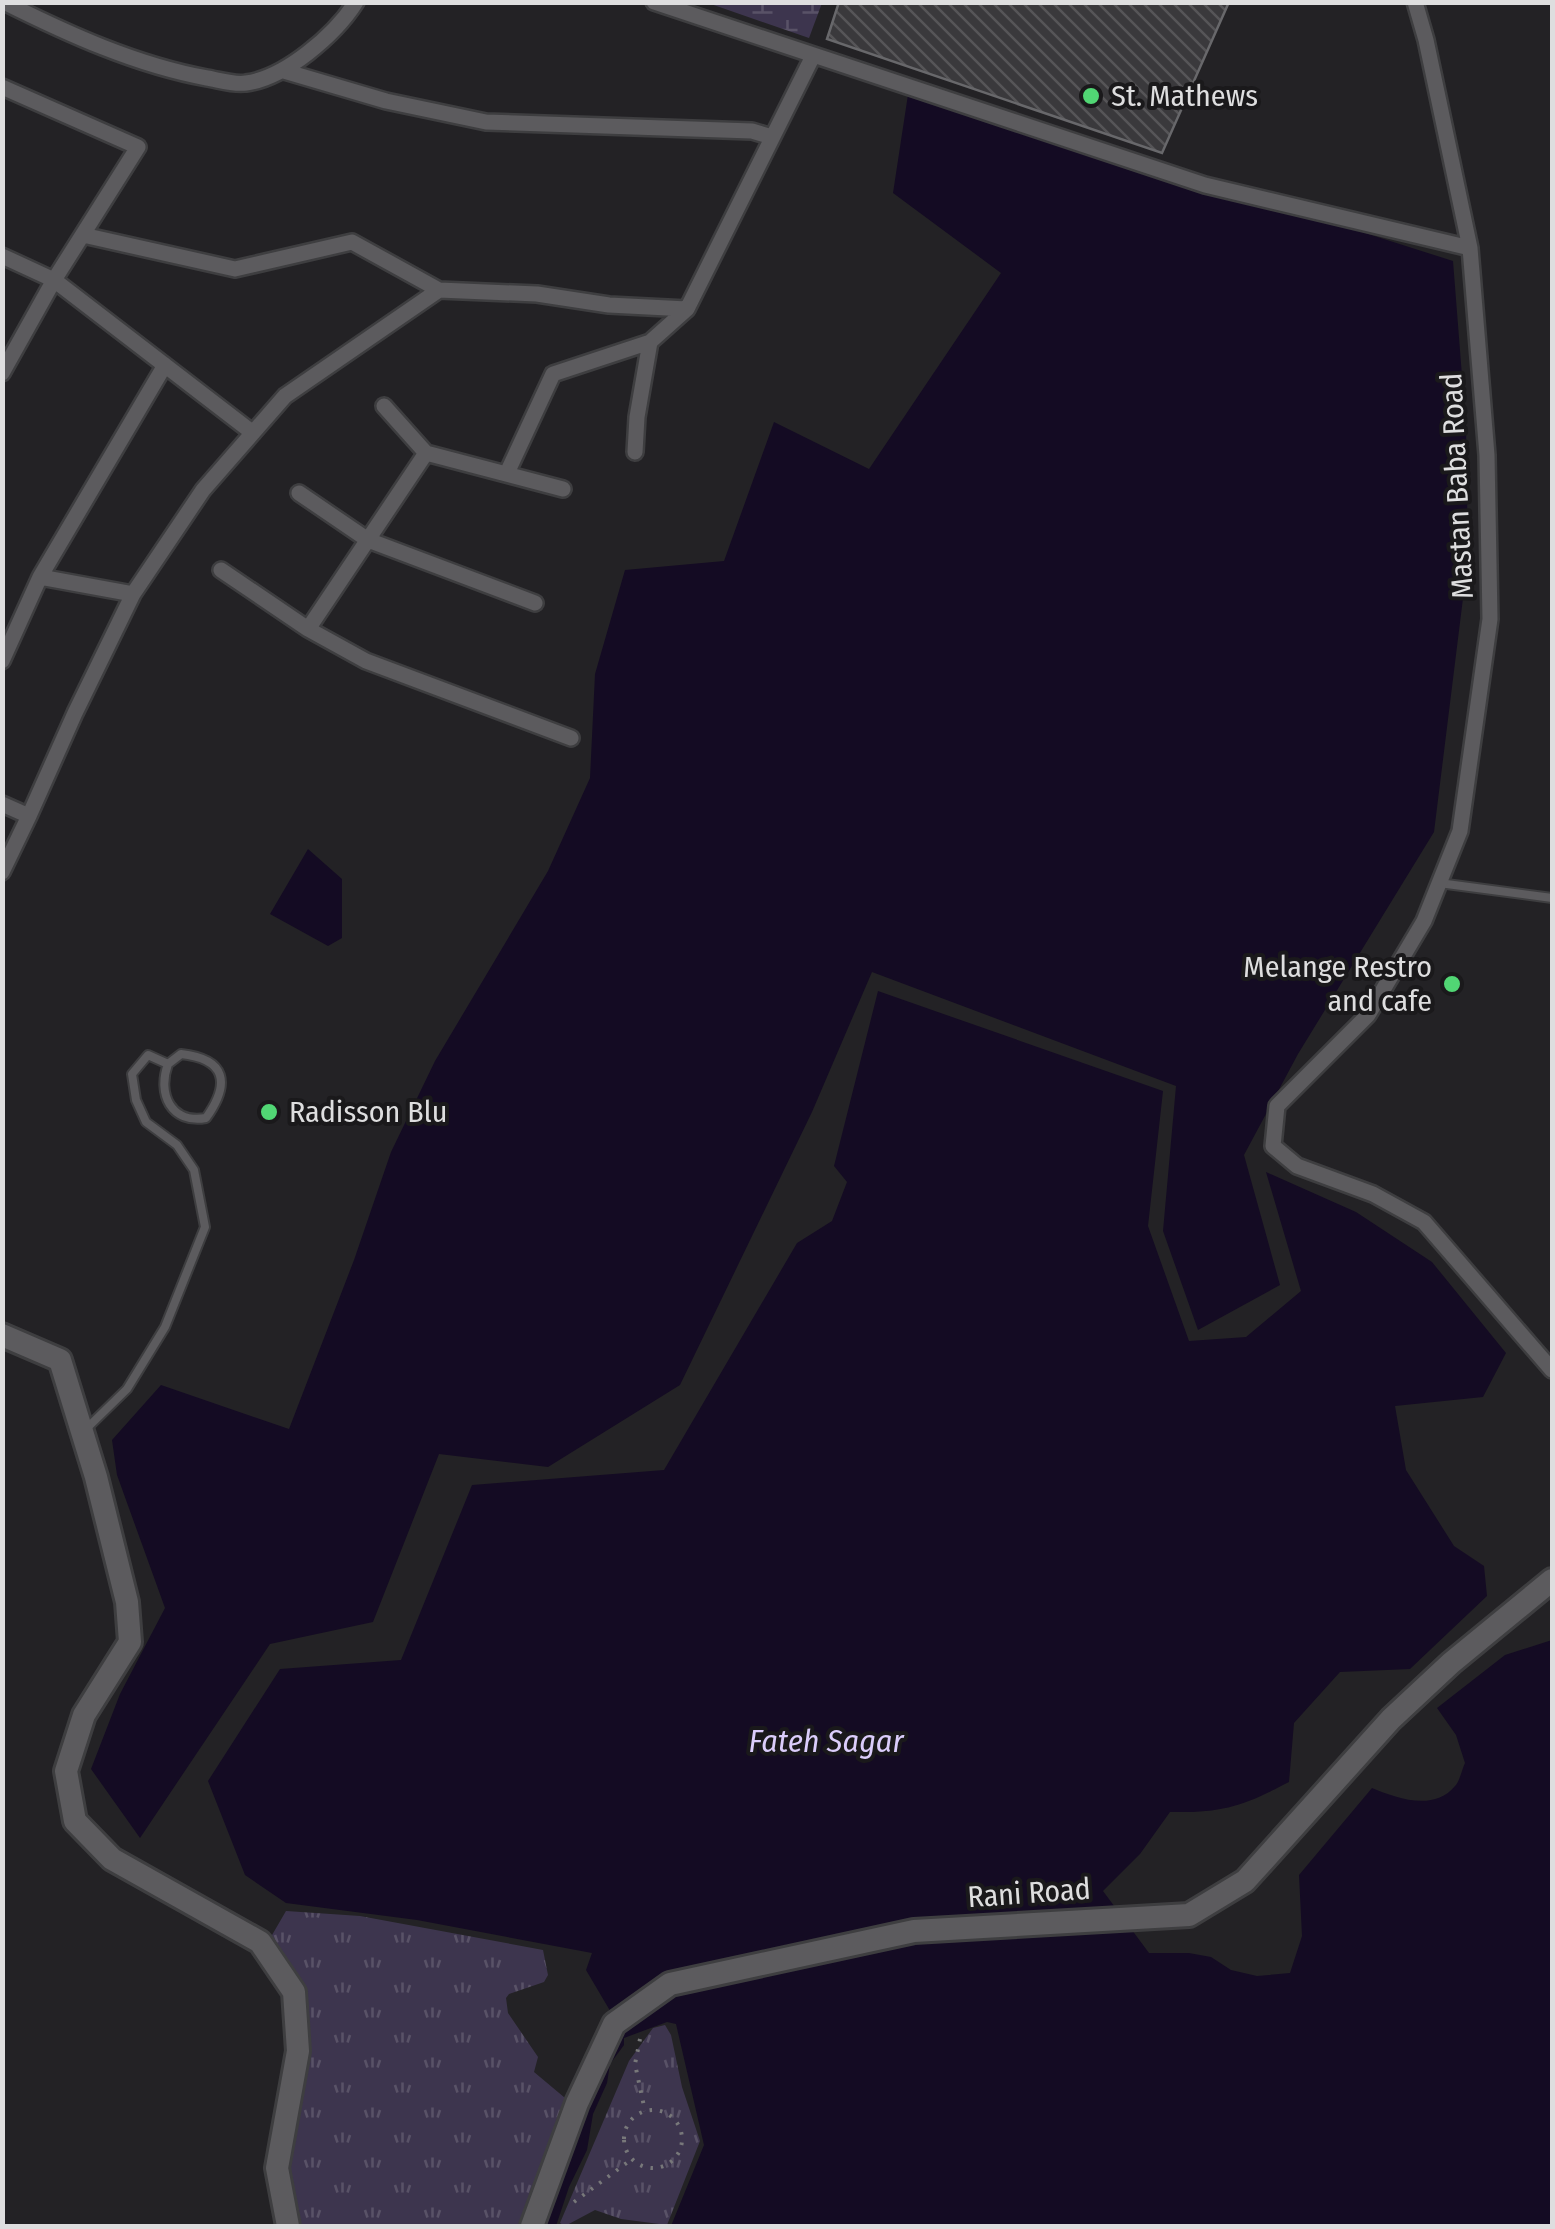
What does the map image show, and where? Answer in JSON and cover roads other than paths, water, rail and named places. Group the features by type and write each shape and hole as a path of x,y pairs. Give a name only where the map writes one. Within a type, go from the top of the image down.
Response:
{"street":[{"path":"4,2 72,36 178,72 243,84 284,71 346,17 356,2"},
{"path":"654,2 1205,185 1470,248"},
{"name":"Mastan Baba Road","path":"1415,2 1470,248 1487,455 1490,619 1460,832 1424,921 1368,1015 1277,1106 1273,1146 1297,1166 1372,1194 1424,1222 1552,1370"},
{"path":"507,473 553,374 650,342 687,309 814,56"},
{"path":"284,71 386,102 486,122 752,131 772,137"},
{"path":"2,86 138,147 54,280 2,373"},
{"path":"83,235 235,269 352,242 439,290 537,294 687,309"},
{"path":"2,256 54,280 254,432"},
{"path":"2,872 133,594 203,490 286,396 439,290"},
{"path":"635,452 636,417 650,342"},
{"path":"2,661 40,577 166,365"},
{"path":"384,406 426,453 562,489"},
{"path":"308,630 426,453"},
{"path":"299,493 368,540 535,602"},
{"path":"221,570 308,630 366,661 571,738"},
{"path":"40,577 133,594"},
{"path":"2,804 29,816"},
{"path":"2,1334 60,1360 127,1602 130,1642 84,1715 66,1771 75,1820 112,1858 260,1942 294,1992 298,2051 277,2168 288,2226"},
{"name":"Rani Road","path":"532,2226 577,2104 614,2024 670,1984 914,1931 1190,1914 1245,1882 1392,1719 1451,1663 1552,1580"}],"lane":[{"path":"1439,883 1552,898"},
{"path":"181,1054 203,1056 218,1068 222,1081 219,1100 206,1118 193,1120 167,1100 162,1082 168,1064 181,1054"},
{"path":"82,1432 127,1389 165,1327 205,1227 194,1170 178,1145 146,1122 136,1100 132,1074 148,1055 168,1064"}],"water":[{"path":"909,88 1453,261 1466,427 1468,558 1434,832 1298,1054 1244,1155 1280,1285 1198,1330 1163,1231 1176,1086 872,972 812,1112 680,1385 548,1467 439,1454 373,1622 270,1644 140,1838 91,1769 120,1694 165,1608 117,1475 112,1440 161,1385 289,1429 391,1152 435,1061 548,871 590,778 595,674 625,570 724,561 774,422 869,469 1001,273 893,193"},
{"path":"308,849 342,879 342,938 328,946 270,914"},
{"name":"Fateh Sagar","path":"878,991 1163,1091 1148,1226 1189,1341 1246,1337 1301,1291 1266,1172 1356,1212 1432,1262 1506,1353 1483,1397 1395,1406 1406,1470 1454,1546 1484,1566 1487,1596 1410,1669 1340,1672 1294,1723 1289,1782 1232,1806 1170,1812 1140,1854 1103,1891 1149,1953 1211,1957 1231,1970 1257,1976 1290,1973 1302,1936 1299,1875 1372,1788 1403,1799 1426,1801 1437,1799 1455,1786 1465,1763 1456,1735 1437,1708 1505,1655 1552,1640 1552,2226 671,2226 704,2145 676,2024 667,2022 624,2038 624,2045 610,2064 607,2083 593,2114 587,2150 556,2226 542,2226 622,2031 586,1970 592,1953 417,1920 286,1903 245,1875 208,1781 280,1669 401,1660 472,1485 664,1470 797,1243 832,1221 847,1182 834,1166"}],"place":[{"name":"St. Mathews","path":"1091,96"},
{"name":"Melange Restro and cafe","path":"1452,984"},
{"name":"Radisson Blu","path":"269,1112"}]}
